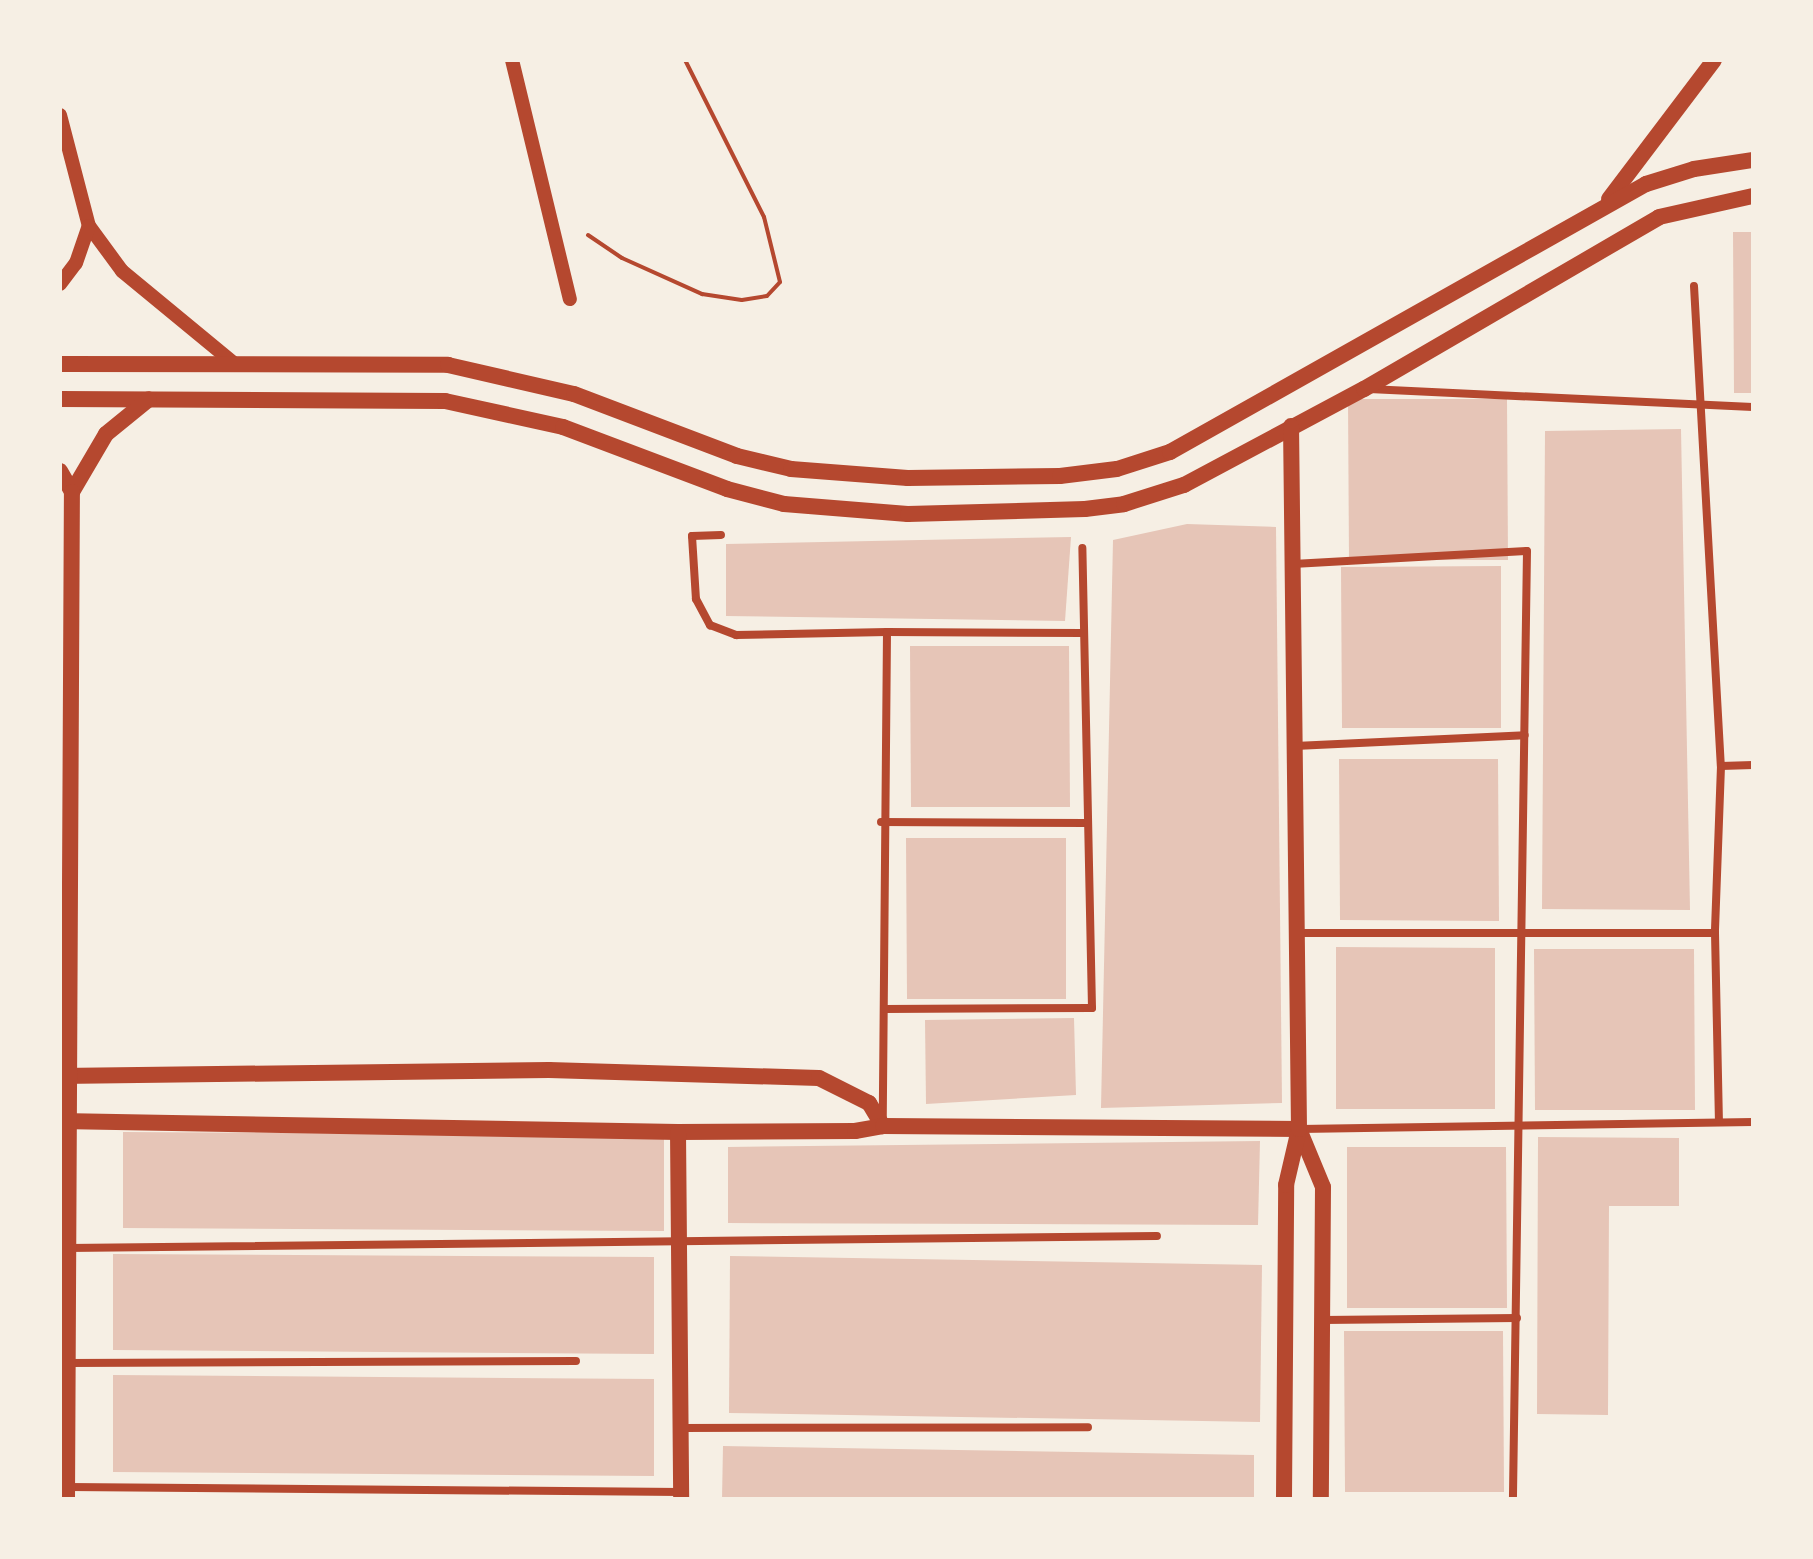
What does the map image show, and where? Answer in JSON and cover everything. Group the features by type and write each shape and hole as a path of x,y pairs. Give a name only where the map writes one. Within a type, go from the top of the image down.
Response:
{"main road":[{"path":"1601,207 1714,60"},
{"path":"60,364 448,365 512,376 737,456 818,473 908,478 1060,476 1117,469 1170,452 1646,184 1694,169 1753,160"},
{"path":"60,399 445,401 563,427 727,489 784,504 908,514 1062,512 1124,504 1184,485 1364,389 1659,217 1753,196"},
{"path":"67,1493 64,1435 68,1363 64,1306 68,1248 64,1121 72,492 106,434 149,399"},
{"path":"1284,1499 1286,1185 1299,1129 1291,426"},
{"path":"60,471 72,492"},
{"path":"65,1076 549,1070 819,1078 869,1103 883,1126"},
{"path":"64,1121 804,1133 883,1126 1299,1129"},
{"path":"1299,1129 1323,1187 1321,1499"},
{"path":"678,1132 681,1496"}],"street":[{"path":"512,60 570,299"},
{"path":"60,115 89,226 122,271 235,364"},
{"path":"60,284 76,263 89,226"},
{"path":"1694,286 1704,405 1721,766 1715,933 1719,1121"},
{"path":"1364,389 1753,407"},
{"path":"721,535 692,536 696,599 710,625 736,635 1082,633"},
{"path":"884,1009 1092,1008 1082,548"},
{"path":"1293,564 1527,551 1513,1499"},
{"path":"883,1126 881,822 887,632"},
{"path":"1295,746 1525,735"},
{"path":"1721,766 1753,765"},
{"path":"881,822 1086,823"},
{"path":"1297,933 1715,933"},
{"path":"1299,1129 1519,1123 1753,1122"},
{"path":"68,1248 1157,1236"},
{"path":"1322,1320 1517,1318"},
{"path":"68,1363 576,1361"},
{"path":"681,1428 1088,1427"},
{"path":"67,1493 681,1496"}],"path":[{"path":"588,235 622,258 702,294 742,300 767,296 780,282 764,217 685,60"}],"building":[{"path":"1733,232 1753,232 1753,393 1734,393"},
{"path":"1348,399 1507,399 1508,560 1349,560"},
{"path":"1681,429 1690,910 1542,909 1545,431"},
{"path":"1187,524 1276,527 1282,1103 1101,1108 1113,540"},
{"path":"1071,537 1065,621 726,616 726,544"},
{"path":"1501,566 1501,728 1342,728 1341,567"},
{"path":"910,646 1069,646 1070,807 911,807"},
{"path":"1339,759 1498,759 1499,921 1340,920"},
{"path":"906,838 1066,838 1066,999 907,999"},
{"path":"1336,947 1495,948 1495,1109 1336,1109"},
{"path":"1534,949 1694,949 1695,1110 1535,1110"},
{"path":"1074,1018 1076,1095 926,1104 925,1020"},
{"path":"123,1132 664,1135 664,1231 123,1228"},
{"path":"1538,1137 1679,1138 1679,1206 1609,1206 1608,1415 1537,1414"},
{"path":"1260,1141 1258,1225 728,1223 728,1147"},
{"path":"1347,1147 1506,1147 1507,1308 1347,1308"},
{"path":"113,1254 654,1257 654,1354 113,1350"},
{"path":"730,1256 1262,1265 1260,1422 729,1413"},
{"path":"1344,1331 1503,1331 1504,1492 1345,1492"},
{"path":"113,1375 654,1379 654,1476 113,1472"},
{"path":"723,1446 1254,1455 1254,1499 722,1499"}]}
